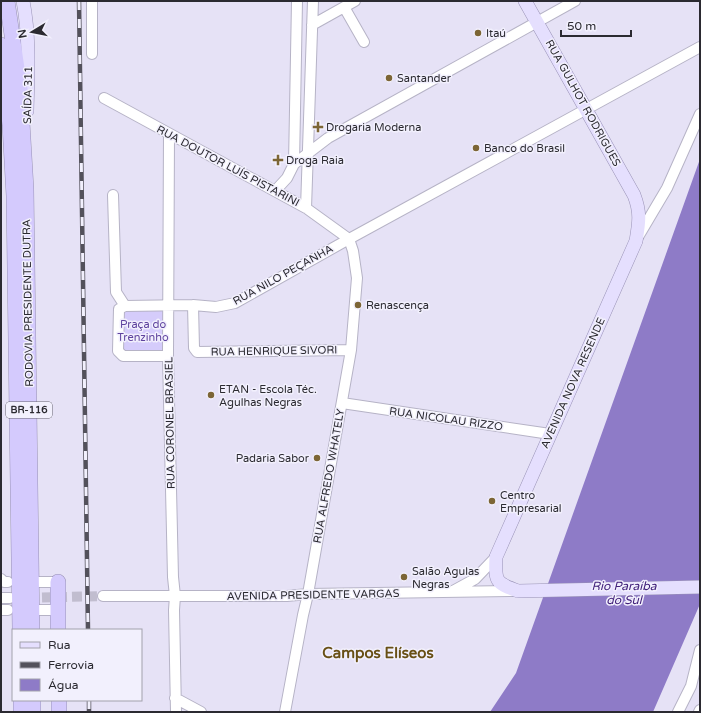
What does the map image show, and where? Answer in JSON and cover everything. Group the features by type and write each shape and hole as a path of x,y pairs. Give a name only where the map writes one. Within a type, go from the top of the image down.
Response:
{"highway":[{"name":"RODOVIA PRESIDENTE DUTRA","path":"7,1 20,89 20,629"},
{"name":"RODOVIA PRESIDENTE DUTRA","path":"1,45 10,125 20,193 32,629"},
{"path":"1,136 4,153 20,193"},
{"path":"58,582 58,629"},
{"path":"21,701 21,712"},
{"path":"33,701 34,712"},
{"path":"58,701 59,712"}],"main road":[{"name":"SAÍDA 311","path":"20,193 28,59 26,14 23,1"},
{"name":"RUA GULHOT RODRIGUES","path":"525,1 634,195 638,207"},
{"name":"AVENIDA NOVA RESENDE","path":"496,557 636,241 639,224 638,207"},
{"path":"496,557 495,569 498,581 502,586 518,591 700,587"}],"street":[{"path":"92,1 92,54"},
{"path":"275,191 287,178 294,164 297,1"},
{"path":"306,208 313,1"},
{"path":"312,25 355,1"},
{"path":"294,164 328,138 575,1"},
{"path":"344,7 364,42"},
{"name":"RUA NILO PEÇANHA","path":"168,305 216,307 235,303 700,47"},
{"name":"RUA DOUTOR LUÍS PISTARINI","path":"104,98 306,208 349,239"},
{"path":"636,241 667,188 700,114"},
{"name":"RUA CORONEL BRASIEL","path":"169,134 168,356 175,596 176,712"},
{"path":"113,194 116,292 125,306"},
{"name":"RUA ALFREDO WHATELY","path":"285,712 308,594 351,350 357,278 353,251 349,239"},
{"path":"168,305 125,306 118,311 118,351 120,354 123,356 168,356"},
{"name":"RUA HENRIQUE SIVORI","path":"193,306 194,348 197,352 351,350"},
{"name":"RUA NICOLAU RIZZO","path":"342,403 550,434"},
{"path":"451,592 475,579 496,557"},
{"path":"38,582 58,582"},
{"name":"AVENIDA PRESIDENTE VARGAS","path":"102,596 287,596 308,594 518,591"},
{"path":"39,610 58,610"},
{"path":"691,686 700,650"},
{"path":"678,712 691,686 700,673"},
{"path":"175,698 201,712"}],"green space":[{"name":"Praça do Trenzinho","path":"166,308 164,352 121,352 121,309"}],"water":[{"name":"Rio Paraíba do Sul","path":"700,159 700,604 653,712 490,712 516,673"}],"tunnel":[{"path":"27,598 103,596"}],"railway":[{"path":"79,1 88,629"},
{"path":"89,701 89,712"}],"place":[{"name":"Itaú","path":"478,33"},
{"name":"Santander","path":"389,78"},
{"name":"Drogaria Moderna","path":"318,127"},
{"name":"Banco do Brasil","path":"476,148"},
{"name":"Droga Raia","path":"278,160"},
{"name":"Renascença","path":"358,305"},
{"name":"ETAN - Escola Téc. Agulhas Negras","path":"211,395"},
{"name":"Padaria Sabor","path":"317,458"},
{"name":"Centro Empresarial","path":"492,501"},
{"name":"Salão Agulas Negras","path":"404,577"}],"district":[{"name":"Campos Elíseos","path":"378,653"}]}
